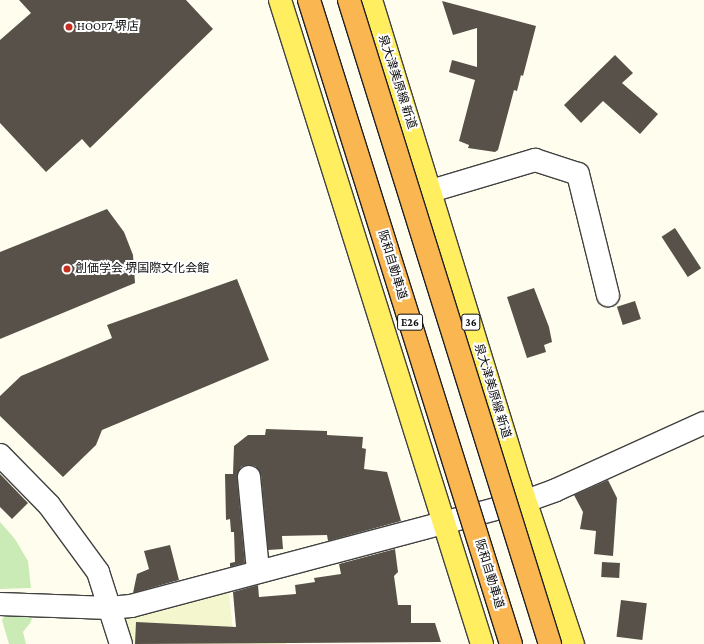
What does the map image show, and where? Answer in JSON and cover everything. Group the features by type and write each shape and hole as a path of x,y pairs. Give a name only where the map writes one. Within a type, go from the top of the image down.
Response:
{"highway":[{"name":"阪和自動車道","path":"309,0 511,644"},
{"path":"348,0 550,644"}],"main road":[{"path":"280,0 482,644"},
{"name":"泉大津美原線 新道","path":"371,0 526,501 573,644"}],"street":[{"path":"431,191 535,160 578,174 608,295"},
{"path":"0,604 109,608 131,606 526,501 556,490 704,423"},
{"path":"0,455 49,505 98,572 121,644"},
{"path":"249,477 258,571"}],"green space":[{"path":"0,522 15,539 28,561 31,588 0,589"},
{"path":"228,585 234,640 286,637 286,644 128,644 120,619 127,611"},
{"path":"7,612 33,613 31,622 23,632 26,644 9,644 2,620"}],"building":[{"path":"19,0 186,0 213,29 90,148 82,139 46,172 0,123 0,40 31,13"},
{"path":"442,1 536,26 523,76 521,75 517,91 514,90 498,150 495,152 468,148 469,145 459,141 475,80 449,72 452,60 477,67 477,28 453,35"},
{"path":"615,55 633,73 622,83 658,114 640,134 603,101 581,123 564,105"},
{"name":"創価学会 堺国際文化会館","path":"107,209 124,232 133,255 135,283 0,339 0,252"},
{"path":"675,228 701,268 688,277 662,237"},
{"path":"237,279 269,360 102,430 96,445 63,477 0,416 0,396 21,376 112,338 107,325"},
{"path":"534,288 549,327 552,342 544,345 546,352 527,358 507,297"},
{"path":"635,301 641,319 623,325 617,307"},
{"path":"266,429 327,431 327,435 363,437 362,448 366,449 364,469 387,472 401,521 328,541 327,535 282,536 283,549 268,550 261,475 255,466 247,465 241,467 237,478 245,563 230,567 230,563 235,562 234,532 231,532 230,519 226,520 225,474 233,474 234,446 248,435 265,435"},
{"path":"0,474 28,503 12,519 0,507"},
{"path":"608,480 617,498 613,556 594,554 596,531 580,529 583,512 574,495"},
{"path":"170,545 179,580 133,593 137,574 149,569 144,551"},
{"path":"395,549 398,572 394,576 398,605 411,605 411,623 435,623 441,642 135,644 136,622 236,627 233,592 258,585 259,597 296,594 295,585 315,582 314,578 341,574 339,564"},
{"path":"602,562 620,563 619,578 601,577"},
{"path":"621,600 647,603 642,640 616,637"}],"place":[{"name":"HOOP7 堺店","path":"69,27"},
{"name":"創価学会 堺国際文化会館","path":"67,269"}]}
